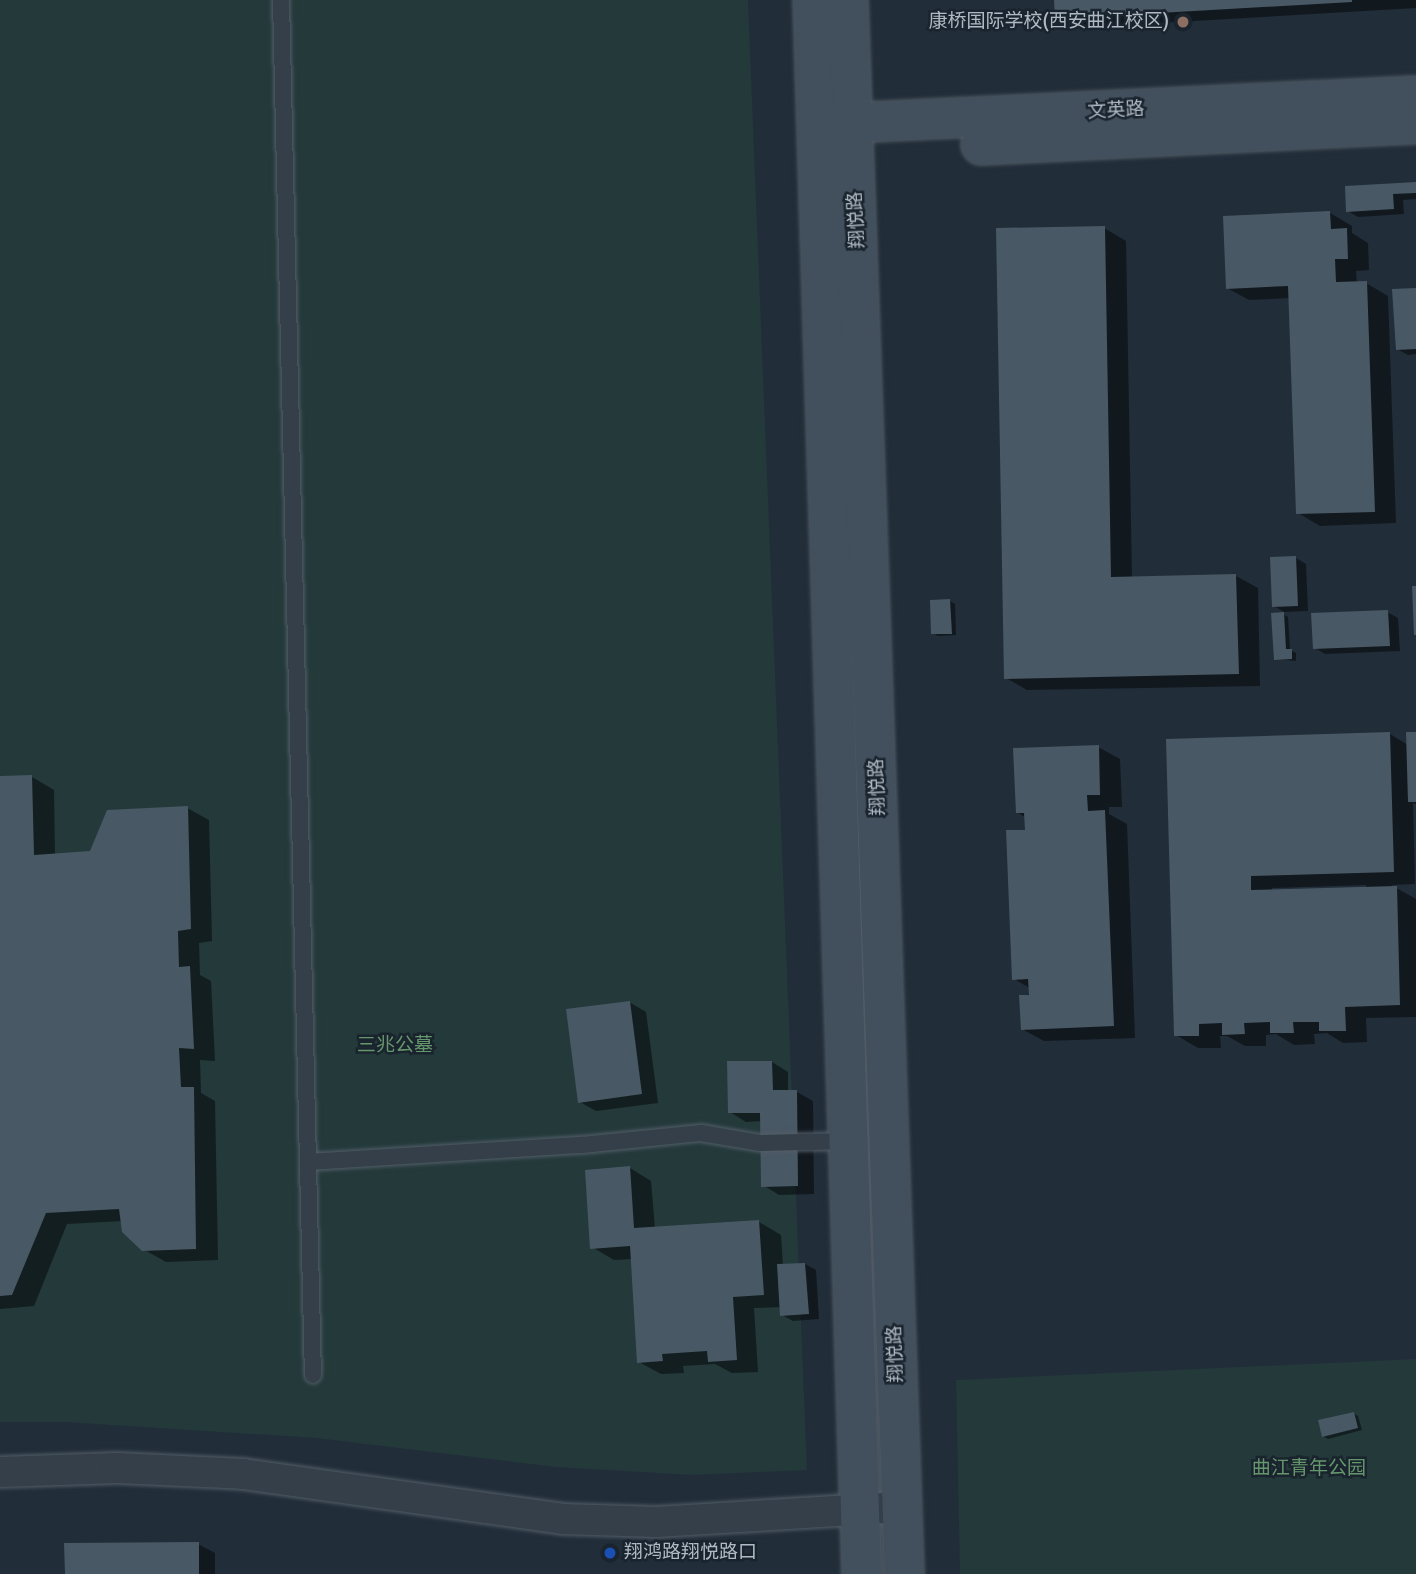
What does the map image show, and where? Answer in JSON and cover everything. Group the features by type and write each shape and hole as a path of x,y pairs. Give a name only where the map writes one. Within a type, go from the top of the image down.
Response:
{"street":[{"name":"翔悦路","path":"813,0 836,138 904,1574"},
{"name":"翔悦路","path":"848,0 836,138 848,1141 862,1574"},
{"name":"文英路","path":"836,138 1416,96"},
{"name":"文英路","path":"836,138 1416,124"},
{"path":"0,1472 118,1468 243,1474 563,1519 656,1522 901,1507"}],"lane":[{"path":"281,0 313,1375"},
{"path":"308,1162 582,1145 701,1133 761,1143 848,1141"}],"green space":[{"name":"三兆公墓","path":"0,0 748,0 807,1470 692,1475 555,1467 316,1438 64,1422 0,1422"},
{"name":"曲江青年公园","path":"1416,1359 1416,1574 960,1574 956,1380"}],"building":[{"path":"1054,0 1352,0 1352,2 1055,19"},
{"path":"1416,182 1416,193 1393,194 1394,209 1346,212 1345,186"},
{"path":"1330,211 1331,229 1347,228 1348,259 1335,259 1336,282 1367,281 1375,512 1296,514 1288,286 1226,289 1223,216"},
{"path":"1105,226 1111,577 1236,574 1239,674 1004,679 996,228"},
{"path":"1416,288 1416,349 1396,350 1392,289"},
{"path":"1296,556 1298,606 1272,607 1270,557"},
{"path":"1412,586 1416,586 1416,635 1414,635"},
{"path":"950,599 952,634 931,634 930,600"},
{"path":"1388,610 1390,646 1313,649 1311,613"},
{"path":"1284,612 1286,649 1292,649 1292,659 1274,660 1271,613"},
{"path":"1390,732 1394,872 1251,876 1251,890 1397,886 1400,1005 1345,1007 1346,1031 1319,1031 1319,1022 1293,1022 1294,1033 1270,1033 1270,1022 1244,1023 1245,1034 1222,1035 1222,1023 1199,1024 1199,1036 1174,1036 1166,739"},
{"path":"1406,732 1416,732 1416,802 1408,802"},
{"path":"1099,745 1100,795 1087,795 1088,811 1105,810 1114,1026 1021,1030 1019,995 1029,995 1028,979 1012,980 1006,830 1025,830 1024,813 1016,813 1013,748"},
{"path":"32,775 34,855 90,851 107,810 188,806 191,929 178,931 179,967 190,966 194,1049 179,1048 181,1087 194,1087 196,1249 142,1251 122,1232 119,1209 46,1213 12,1295 0,1296 0,776"},
{"path":"630,1001 642,1094 578,1103 566,1009"},
{"path":"727,1061 772,1061 773,1090 797,1090 798,1186 761,1187 760,1113 728,1113"},
{"path":"630,1166 634,1228 759,1220 764,1295 733,1297 737,1360 708,1362 707,1351 662,1354 663,1361 637,1363 630,1246 590,1249 585,1170"},
{"path":"805,1263 809,1314 780,1316 777,1264"},
{"path":"1354,1412 1358,1428 1322,1437 1318,1420"},
{"path":"199,1542 199,1574 65,1574 64,1543"}],"place":[{"name":"康桥国际学校(西安曲江校区)","path":"1183,22"},
{"name":"翔鸿路翔悦路口","path":"610,1553"}]}
